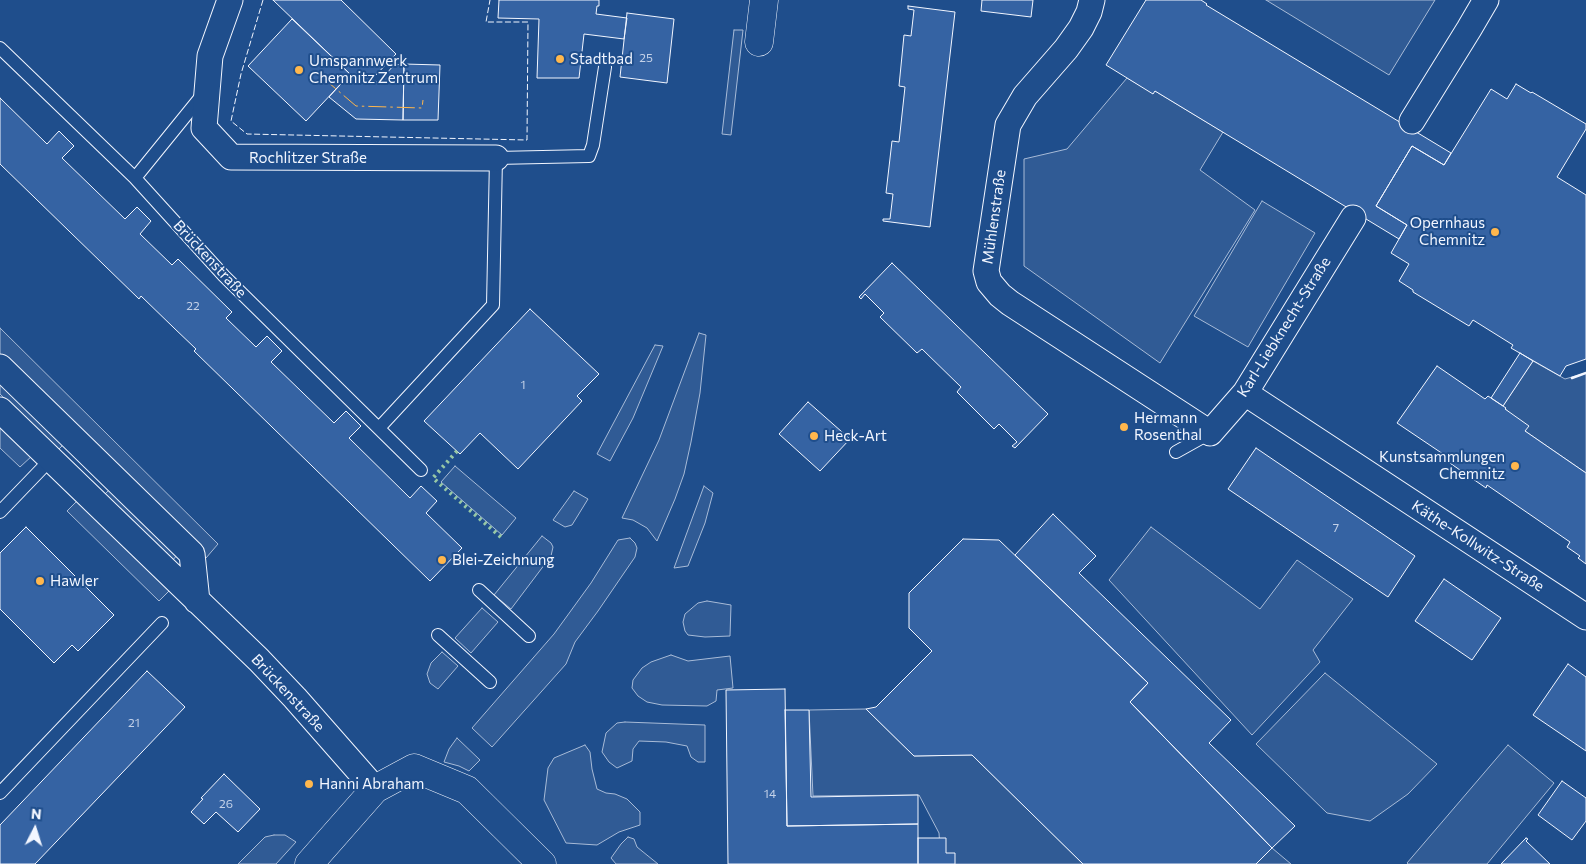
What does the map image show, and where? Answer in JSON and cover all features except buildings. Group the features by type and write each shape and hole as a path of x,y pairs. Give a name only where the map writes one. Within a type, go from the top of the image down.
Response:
{"main road":[{"path":"759,42 764,0"},
{"path":"309,864 375,789 414,768 466,790 542,864"}],"street":[{"name":"Rochlitzer Straße","path":"230,0 210,56 204,128 232,157 496,158"},
{"name":"Mühlenstraße","path":"1092,0 1089,12 1081,28 1066,49 1025,96 1008,125 986,271 989,282 1010,303 1210,434"},
{"path":"1412,121 1486,0"},
{"name":"Karl-Liebknecht-Straße","path":"1210,434 1245,393 1353,218"},
{"path":"0,367 192,554 197,601"},
{"name":"Käthe-Kollwitz-Straße","path":"1245,393 1580,613"},
{"name":"Brückenstraße","path":"0,410 258,660 295,698 375,789"}],"lane":[{"name":"Brückenstraße","path":"0,48 135,178 224,276 420,470"},
{"path":"379,428 493,305 496,158 589,156 593,146 605,67"},
{"path":"135,178 208,89"},
{"path":"1176,452 1210,434"},
{"path":"0,512 51,459"},
{"path":"479,590 529,636"},
{"path":"0,793 162,623"},
{"path":"438,636 490,682"}],"shaded area":[{"path":"1266,0 1435,0 1389,75"},
{"path":"734,30 743,30 731,135 722,134"},
{"path":"1127,78 1153,93 1155,91 1223,132 1200,170 1255,210 1160,363 1024,266 1024,159 1067,149"},
{"path":"1262,201 1315,233 1248,347 1194,316"},
{"path":"0,328 218,544 206,558 0,354"},
{"path":"699,333 706,335 700,393 691,442 684,474 657,541 647,528 633,520 622,518 659,440"},
{"path":"655,345 663,346 633,418 610,461 597,454"},
{"path":"1533,361 1565,379 1586,373 1586,473 1525,431 1503,406"},
{"path":"0,382 64,444 58,450 0,394"},
{"path":"0,424 33,455 20,467 0,448"},
{"path":"455,466 516,518 502,535 441,482"},
{"path":"704,486 713,493 705,523 688,566 674,568"},
{"path":"110,489 178,554 172,561 104,495"},
{"path":"574,491 588,499 572,525 565,527 553,520"},
{"path":"78,500 171,589 159,601 67,511"},
{"path":"1151,527 1260,609 1297,560 1353,599 1313,650 1320,662 1252,735 1109,580"},
{"path":"542,536 553,547 551,556 511,609 494,595"},
{"path":"630,538 637,548 635,557 575,642 566,664 492,747 472,728 554,634 591,583 618,540"},
{"path":"707,601 731,605 730,636 705,637 688,635 685,631 683,622 685,614 698,603"},
{"path":"482,608 498,622 471,653 455,638"},
{"path":"442,652 458,666 438,689 430,683 427,674 431,663"},
{"path":"671,655 688,661 730,656 733,688 717,690 716,701 707,706 662,705 647,702 638,696 632,688 633,680 642,668 651,662"},
{"path":"1325,673 1437,764 1408,794 1370,821 1327,813 1256,744"},
{"path":"866,709 914,756 972,755 1083,864 941,864 939,833 919,795 813,796 809,710"},
{"path":"617,723 705,725 705,762 698,762 691,757 687,746 666,742 639,741 633,749 632,761 617,768 609,762 602,752 606,733"},
{"path":"457,738 480,760 469,771 444,762 449,749"},
{"path":"585,745 590,752 597,789 627,799 640,812 640,825 619,832 597,845 566,843 544,800 548,768 554,758"},
{"path":"1508,745 1554,783 1487,864 1408,864 1407,863"},
{"path":"285,835 296,842 276,864 238,864 265,837"},
{"path":"628,837 634,839 637,847 658,864 616,864 611,858"},
{"path":"1272,848 1291,864 1256,864"}],"hedge":[{"path":"457,451 433,478 502,538"}],"fence":[{"path":"263,0 241,74 231,121 247,134 527,140 528,22 486,22 490,0"}],"wall":[{"path":"1572,378 1586,373"}],"power":[{"path":"322,77 356,106 422,108 423,100"}],"place":[{"name":"Stadtbad","path":"560,59"},
{"name":"Umspannwerk Chemnitz Zentrum","path":"299,70"},
{"name":"Opernhaus Chemnitz","path":"1495,232"},
{"name":"Hermann Rosenthal","path":"1124,427"},
{"name":"Heck-Art","path":"814,436"},
{"name":"Kunstsammlungen Chemnitz","path":"1515,466"},
{"name":"Blei-Zeichnung","path":"442,560"},
{"name":"Hawler","path":"40,581"},
{"name":"Hanni Abraham","path":"309,784"}]}
